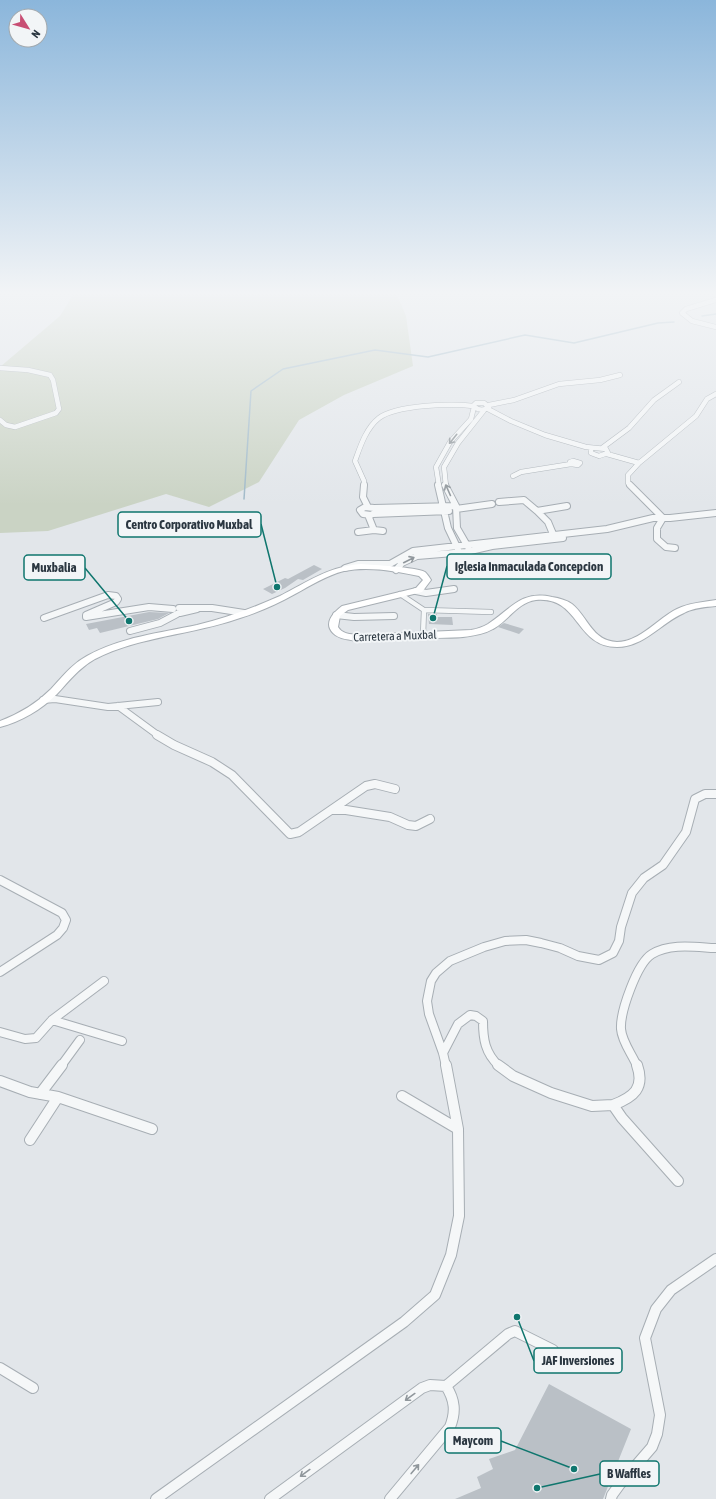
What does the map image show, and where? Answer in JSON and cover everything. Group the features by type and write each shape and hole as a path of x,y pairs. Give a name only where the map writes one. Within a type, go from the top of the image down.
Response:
{"main road":[{"path":"0,724 22,714 43,700 53,692 75,668 102,652 138,640 198,627 244,613 276,601 332,572 345,568 396,570 415,572 425,577 426,580 423,587 416,591 345,608 336,615"},
{"name":"Carretera a Muxbal","path":"336,615 333,621 334,629 342,636 374,638 423,634 465,634 485,630 522,601 529,598 556,599 569,604 578,615 587,631 596,640 608,644 624,644 640,637 680,611 716,603"}],"street":[{"path":"0,368 28,370 50,375 53,380 59,408 56,413 15,427 6,425 0,420"},
{"path":"471,550 457,528 456,509 445,484 444,467 458,443 487,408 559,384 600,380 620,375"},
{"path":"374,530 371,511 364,498 364,481 355,461 365,437 379,417 392,412 447,404 474,406 480,403 536,433 591,449 602,448 629,428 654,400 679,382"},
{"path":"663,518 627,480 628,475 639,463 696,416 707,399 716,394"},
{"path":"459,552 448,528 438,484 436,467 450,442 471,419 474,406"},
{"path":"602,448 607,451 607,454"},
{"path":"513,476 522,472 571,464 579,465 591,453 591,449"},
{"path":"587,458 607,454 639,463"},
{"path":"498,502 524,500 548,522 553,534"},
{"path":"371,511 444,508 456,509 492,504"},
{"path":"537,511 567,506"},
{"path":"345,568 358,564 390,564 413,551 607,529 645,519 716,513"},
{"path":"663,518 657,528 657,539 666,547 675,548"},
{"path":"396,570 402,563 417,556 614,532 663,518"},
{"path":"358,532 374,530 383,531"},
{"path":"416,591 426,593 454,589"},
{"path":"400,594 411,602 420,605 424,610 423,634"},
{"path":"44,618 108,595 116,596 118,599 116,602 86,615 86,617 149,607 177,611 205,607 234,610 244,613"},
{"path":"424,610 491,612"},
{"path":"130,631 159,623 177,611"},
{"path":"336,615 354,617 394,616"},
{"path":"43,700 55,699 101,707 158,702"},
{"path":"118,706 150,731 174,745 212,762 232,774 290,834 299,832 362,788 371,784 395,789"},
{"path":"156,1499 404,1322 435,1295 451,1255 459,1216 458,1129 454,1102 443,1053 429,1014 427,1001 431,981 442,966 461,956 505,941 526,940 541,943 560,948 578,956 599,960 613,953 619,941 621,927 632,893 644,878 663,865 686,832 695,799 705,794 716,794"},
{"path":"332,810 346,810 390,817 416,826 430,819"},
{"path":"0,880 62,913 66,920 63,928 57,935 0,972"},
{"path":"443,1053 459,1023 469,1015 477,1015 483,1021 483,1031 487,1051 492,1059 502,1069 516,1078 562,1097 593,1106 613,1105 624,1101 639,1087 640,1076 638,1067 622,1034 621,1023 629,996 646,959 660,950 676,948 715,948"},
{"path":"0,1032 25,1039 32,1039 37,1036 52,1020 104,981"},
{"path":"52,1020 122,1041"},
{"path":"40,1094 80,1040"},
{"path":"0,1081 30,1092 58,1097 152,1129"},
{"path":"402,1096 458,1129"},
{"path":"30,1140 58,1097"},
{"path":"613,1105 622,1118 678,1181"},
{"path":"611,1499 612,1495 620,1484 652,1447 656,1434 660,1415 645,1338 656,1309 671,1290 716,1259"},
{"path":"270,1499 422,1388 430,1385 446,1386 511,1332 515,1331 553,1350"},
{"path":"0,1368 33,1388"},
{"path":"390,1499 450,1427 454,1417 455,1406 452,1394 446,1386"}],"green space":[{"path":"2,365 413,366 344,395 299,420 259,482 209,507 166,494 48,531 0,533 0,367"}],"building":[{"path":"314,565 322,569 303,580 298,579 285,588 272,594 263,589 285,578 288,579"},
{"path":"149,612 169,613 158,619 100,633 97,628 89,630 86,624"},
{"path":"428,614 437,614 437,617 452,617 453,625 429,624"},
{"path":"504,623 524,629 519,634 498,627"},
{"path":"549,1384 631,1429 603,1499 455,1499 481,1488 477,1477 493,1469 489,1459 515,1450"}],"waterway":[{"path":"244,499 251,391 283,369 303,365"}],"place":[{"name":"Centro Corporativo Muxbal","path":"277,587"},
{"name":"Iglesia Inmaculada Concepcion","path":"433,618"},
{"name":"Muxbalia","path":"129,621"},
{"name":"JAF Inversiones","path":"517,1317"},
{"name":"Maycom","path":"574,1469"},
{"name":"B Waffles","path":"537,1488"}]}
